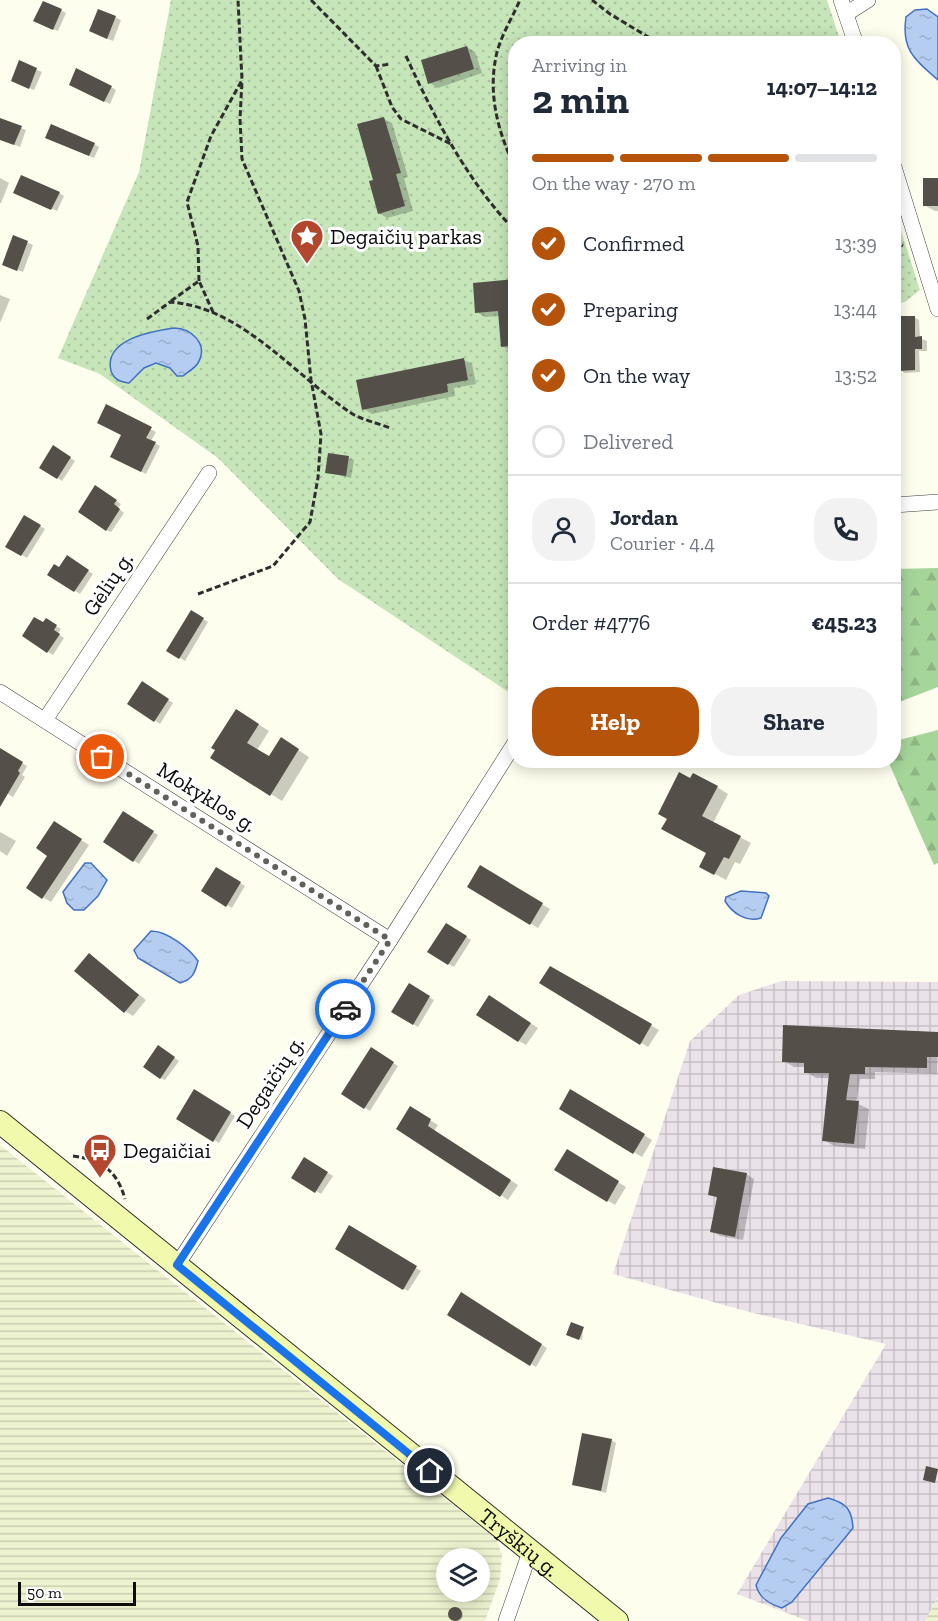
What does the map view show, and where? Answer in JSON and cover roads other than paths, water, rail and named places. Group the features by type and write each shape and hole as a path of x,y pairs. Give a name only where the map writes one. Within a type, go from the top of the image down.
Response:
{"main road":[{"name":"Tryškių g.","path":"0,1122 617,1621"}],"street":[{"path":"853,36 844,7 868,0"},
{"path":"901,190 938,309"},
{"name":"Gėlių g.","path":"45,720 209,473"},
{"path":"901,505 938,502"},
{"name":"Mokyklos g.","path":"0,692 390,940"},
{"name":"Degaičių g.","path":"177,1265 390,940 508,754"},
{"path":"506,1621 530,1552"}],"water":[{"path":"927,9 938,17 938,80 916,60 906,38 906,17 915,10"},
{"path":"174,328 192,334 200,344 201,356 193,368 183,376 177,376 170,368 156,363 144,368 129,383 114,377 111,371 111,360 115,351 122,344 143,334"},
{"path":"85,863 91,863 107,880 98,896 84,910 74,910 67,903 63,892"},
{"path":"741,891 766,893 769,896 761,918 745,918 736,913 725,901 726,897"},
{"path":"151,931 171,937 194,956 198,961 190,978 180,983 138,958 134,950"},
{"path":"828,1498 847,1508 853,1528 792,1602 782,1608 769,1602 762,1597 756,1585 781,1538 808,1504"}],"place":[{"name":"Degaičių parkas","path":"307,265"},
{"name":"Degaičiai","path":"100,1179"}]}
